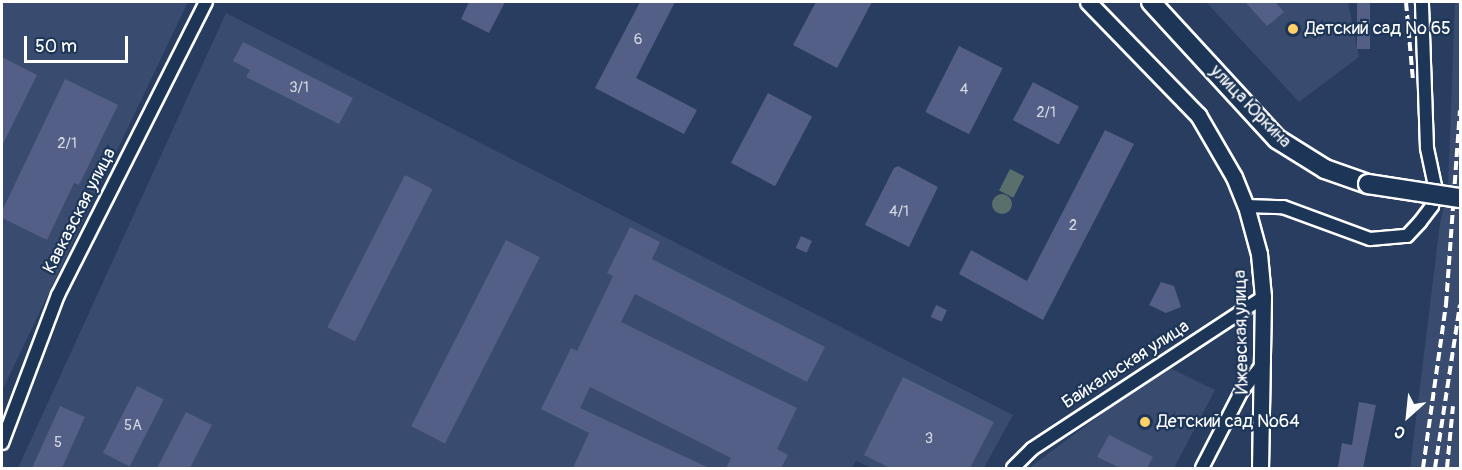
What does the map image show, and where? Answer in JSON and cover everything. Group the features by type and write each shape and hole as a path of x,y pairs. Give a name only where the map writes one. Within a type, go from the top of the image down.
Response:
{"main road":[{"name":"улица Юркина","path":"1151,2 1277,139 1325,169 1368,184 1461,198"}],"street":[{"name":"Кавказская улица","path":"2,443 58,295 206,2"},
{"name":"Ижевская улица","path":"1088,2 1198,115 1234,177 1246,206 1259,254 1263,297 1265,362 1260,468"},
{"path":"1246,206 1283,207 1370,239 1407,236 1420,222 1432,206 1435,186 1427,148 1422,2"},
{"name":"Байкальская улица","path":"1013,468 1032,449 1263,297"},
{"path":"1202,468 1241,392 1265,362"}],"shaded area":[{"path":"2,2 188,2 2,391"},
{"name":"Детский сад № 65","path":"1206,2 1348,2 1359,57 1299,102"},
{"path":"1455,2 1460,2 1460,468 1410,468 1440,223 1448,187"},
{"path":"226,13 1013,415 984,468 872,468 856,461 851,468 18,468"},
{"name":"Детский сад №64","path":"1166,366 1215,390 1174,468 1029,468"}],"green space":[{"path":"1010,169 1024,176 1013,198 999,190"},
{"path":"1002,194 1009,197 1012,204 1009,211 1002,214 995,211 992,204 995,197"}],"building":[{"path":"469,2 505,2 489,33 461,19"},
{"path":"640,2 675,2 636,78 697,110 684,134 595,88"},
{"path":"816,2 872,2 837,68 793,45"},
{"path":"1245,2 1275,2 1284,12 1267,26"},
{"path":"1357,2 1370,2 1370,49 1357,49"},
{"path":"243,42 353,98 339,124 246,77 250,70 233,61"},
{"path":"959,46 1003,68 969,134 925,112"},
{"path":"2,57 37,75 2,146"},
{"path":"65,79 118,105 79,185 74,183 47,240 2,218 2,211"},
{"path":"1033,82 1079,106 1059,144 1013,120"},
{"path":"768,93 812,116 775,186 731,163"},
{"path":"1105,130 1134,144 1043,320 959,274 971,250 1027,281"},
{"path":"898,166 938,187 909,247 865,225 894,168"},
{"path":"405,175 433,189 355,341 327,327"},
{"path":"630,227 660,242 652,259 825,347 807,382 635,294 621,322 797,408 777,449 788,455 781,468 726,468 731,458 590,387 580,408 709,468 573,468 589,433 541,409 571,348 577,351 613,276 607,273"},
{"path":"801,236 812,241 807,253 796,248"},
{"path":"506,240 540,257 445,443 411,426"},
{"path":"1161,282 1174,286 1181,307 1166,313 1149,305"},
{"path":"936,305 947,310 942,322 931,317"},
{"path":"903,377 994,422 970,468 890,468 864,455"},
{"path":"137,386 164,400 130,466 103,453"},
{"path":"1359,402 1376,405 1363,468 1338,467 1342,443 1352,445"},
{"path":"60,406 85,417 62,468 32,468"},
{"path":"186,412 212,425 190,468 157,468"},
{"path":"1109,435 1153,457 1147,468 1120,468 1097,457"}],"railway":[{"path":"1406,2 1413,81"},
{"path":"1423,468 1446,305 1460,111"},
{"path":"1435,468 1460,305"},
{"path":"1447,468 1453,406"}],"place":[{"name":"Детский сад № 65","path":"1293,29"},
{"name":"Детский сад №64","path":"1145,422"}]}
